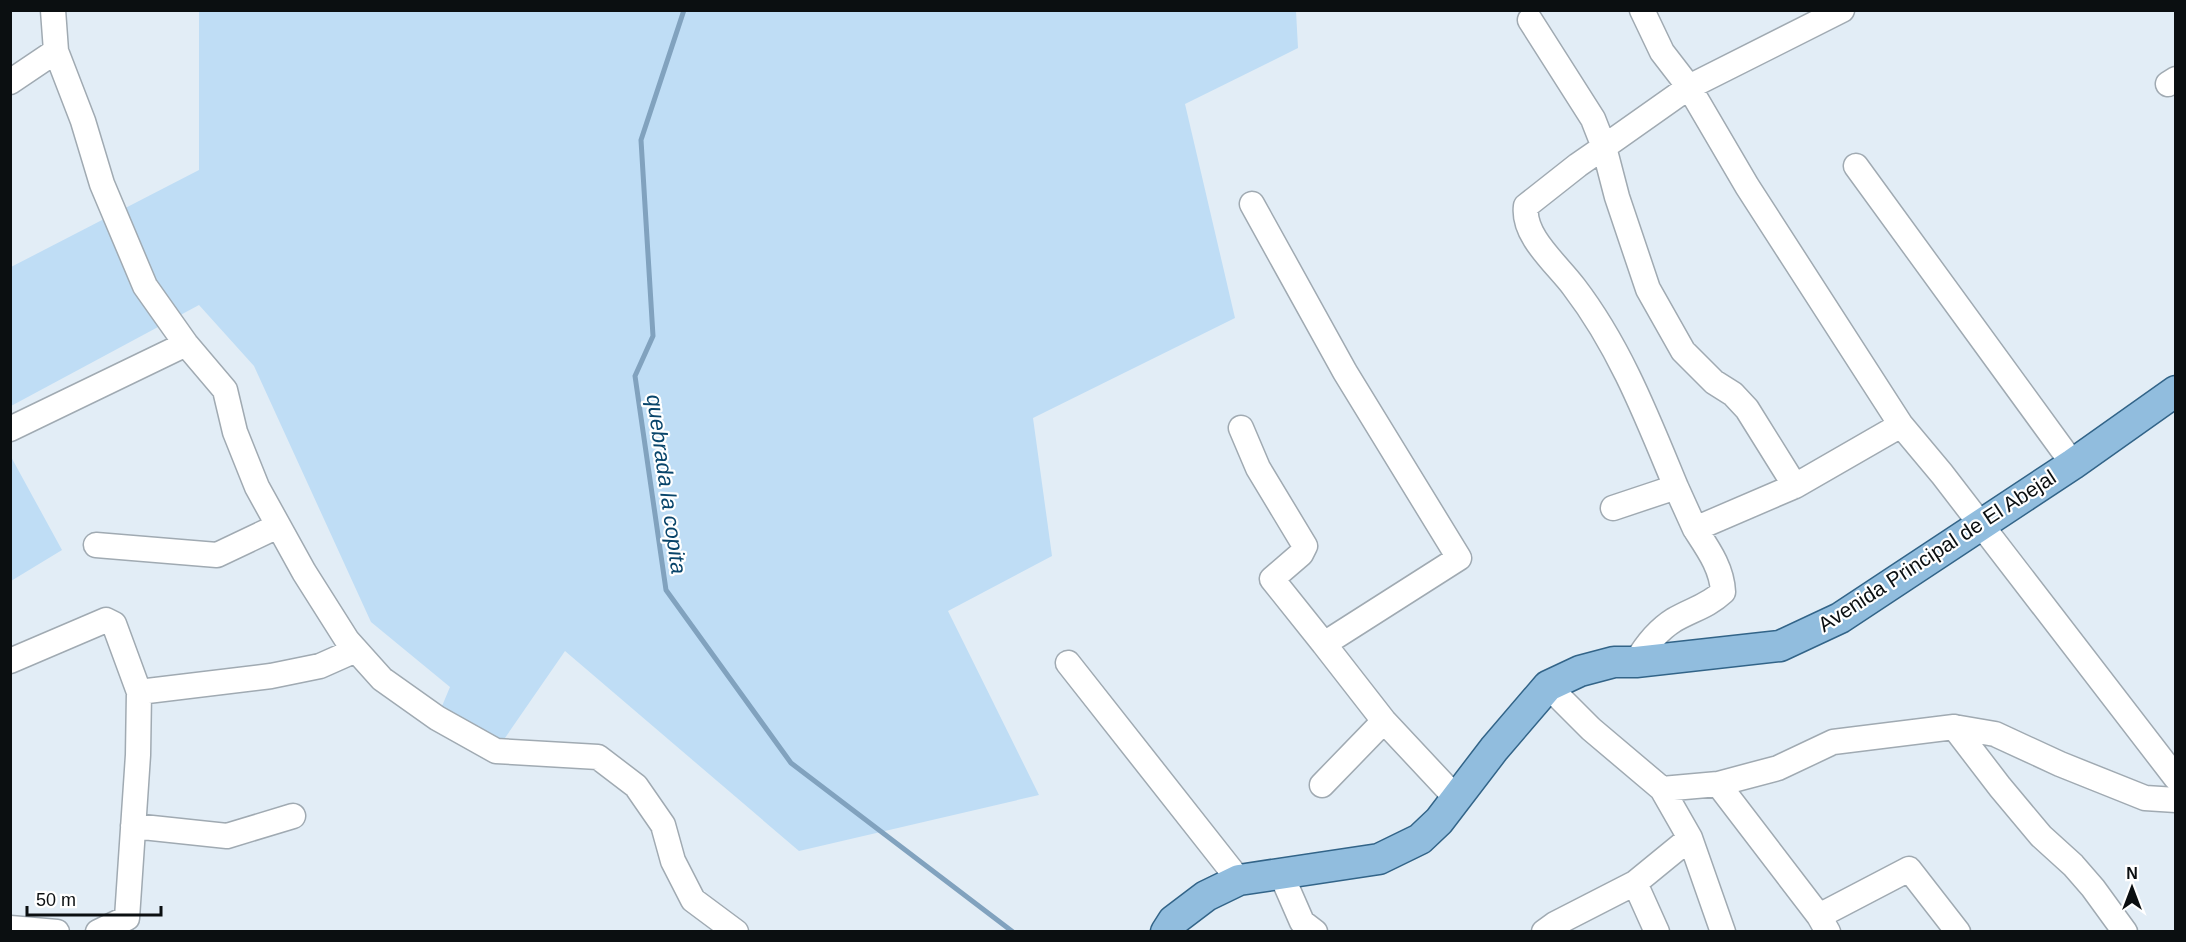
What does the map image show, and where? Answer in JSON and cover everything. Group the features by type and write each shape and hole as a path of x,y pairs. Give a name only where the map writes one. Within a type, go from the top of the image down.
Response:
{"main road":[{"name":"Avenida Principal de El Abejal","path":"1166,932 1173,921 1206,896 1239,880 1379,859 1420,839 1439,821 1494,749 1548,686 1580,671 1614,662 1636,662 1780,646 1840,618 2073,464 2175,391"}],"street":[{"path":"53,10 56,51 83,121 102,184 144,286 186,344 225,390 235,432 257,487 304,572 347,640 382,679 437,718 496,751 598,758 627,779 636,786 663,825 673,861 693,900 736,932"},
{"path":"1642,10 1662,52 1689,87 1747,186 1900,425 1941,474 2175,778"},
{"path":"1636,662 1648,643 1674,620 1707,605 1723,592 1722,579 1714,559 1695,529 1628,375 1606,335 1573,286 1549,259 1529,227 1525,212 1526,206 1689,87 1842,10"},
{"path":"1530,20 1593,119 1604,147 1617,197 1648,289 1683,351 1714,382 1733,394 1747,409 1795,486"},
{"path":"10,82 56,51"},
{"path":"1856,166 2073,464"},
{"path":"1252,204 1345,372 1459,558 1324,644"},
{"path":"10,429 186,344"},
{"path":"1695,529 1795,486 1900,425"},
{"path":"1241,428 1258,468 1305,546 1301,554 1272,579 1384,721 1457,799"},
{"path":"1613,508 1676,487"},
{"path":"96,545 217,555 278,526"},
{"path":"10,661 106,620 114,624 139,692 138,755 127,918 98,932"},
{"path":"139,692 271,676 320,666 356,650"},
{"path":"1068,663 1239,880"},
{"path":"1548,686 1591,729 1662,789 1689,838 1723,932"},
{"path":"1322,785 1384,721"},
{"path":"1662,789 1718,784 1778,768 1833,742 1954,727 1995,734 2060,764 2145,798 2175,800"},
{"path":"1954,727 2041,836 2087,880 2125,932"},
{"path":"1718,784 1823,924 1909,869 1958,932"},
{"path":"133,826 227,836 293,816"},
{"path":"1544,932 1555,924 1635,883 1689,838"},
{"path":"1281,874 1302,922 1315,932"},
{"path":"1635,883 1656,932"},
{"path":"10,928 57,932"}],"shaded area":[{"path":"199,11 1296,11 1298,48 1185,104 1235,318 1033,418 1052,556 948,611 1039,795 799,851 565,651 496,751 437,718 450,687 371,622 254,366 199,305 11,406 11,267 199,170"},
{"path":"10,455 62,550 11,581 10,581"}],"waterway":[{"name":"quebrada la copita","path":"684,10 641,140 653,336 635,376 666,590 791,763 1013,932"}]}
